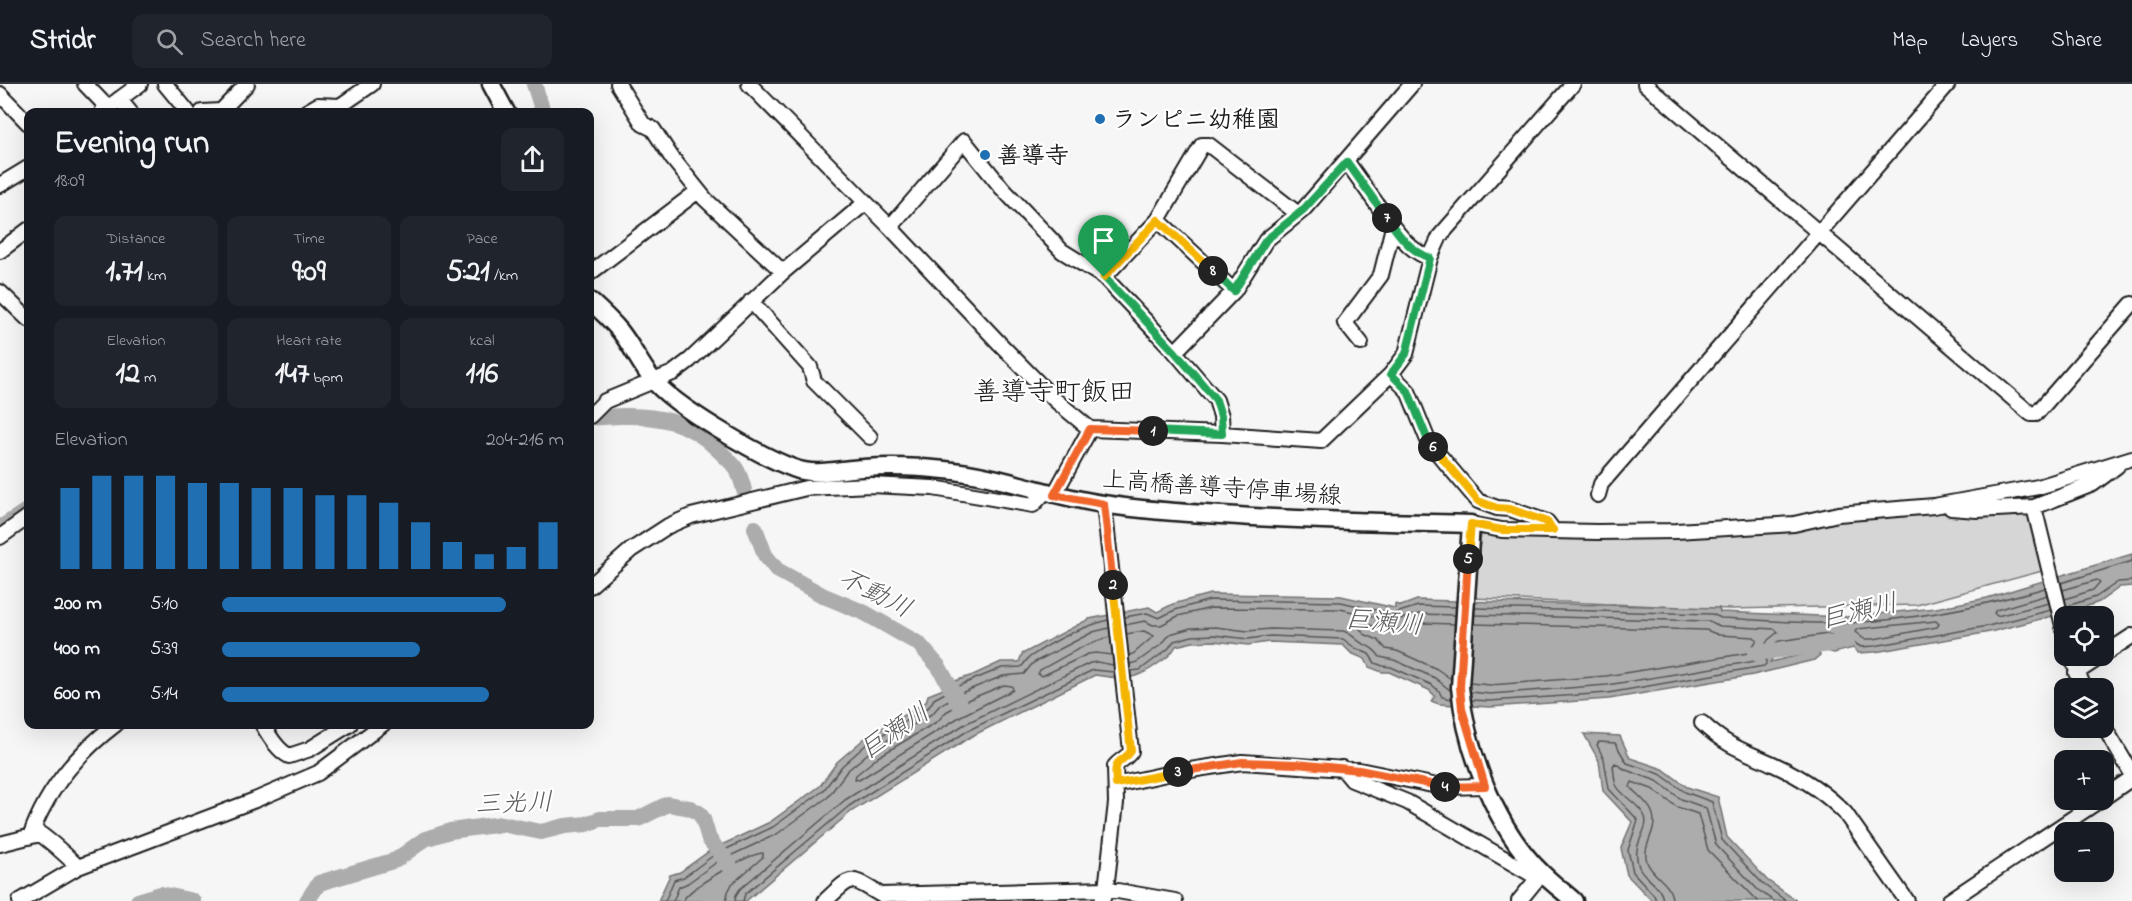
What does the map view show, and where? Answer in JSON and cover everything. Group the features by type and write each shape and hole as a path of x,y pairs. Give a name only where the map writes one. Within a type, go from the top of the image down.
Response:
{"main road":[{"path":"490,84 504,108"},
{"name":"上高橋善導寺停車場線","path":"594,305 621,331 653,380 708,422 794,469 811,473 862,468 907,467 944,470 983,475 1050,494 1104,504 1176,512 1470,530"},
{"path":"1470,530 1460,687 1462,709 1469,737 1485,786 1518,844 1542,873 1574,901"}],"street":[{"path":"85,84 109,106 140,84"},
{"path":"165,84 185,108"},
{"path":"224,108 247,84"},
{"path":"313,108 318,105 340,106 372,84"},
{"path":"618,84 643,124 653,129 698,191 783,272"},
{"path":"1175,352 1234,291 1266,240 1303,210 1347,162 1412,84"},
{"path":"751,85 1047,392 1090,429 1222,434 1321,441 1391,374 1406,354 1430,258 1440,236 1573,84"},
{"path":"1645,84 2031,414 2036,414 2132,304"},
{"path":"1598,495 1601,484 1948,84"},
{"path":"0,94 24,119"},
{"path":"890,227 964,141 1002,188 1062,251 1104,277 1175,352 1216,400 1221,416 1222,434"},
{"path":"1104,277 1158,220 1200,148 1206,144 1298,213"},
{"path":"1347,162 1408,246 1430,258"},
{"path":"0,185 24,170"},
{"path":"594,270 698,191"},
{"path":"594,412 605,401 673,373 690,360 783,272 865,203"},
{"path":"1158,220 1234,291"},
{"path":"1361,343 1345,323 1381,275 1393,226"},
{"path":"0,251 24,233"},
{"path":"0,292 24,315"},
{"path":"751,301 810,367 814,381 870,437"},
{"path":"1391,374 1408,391 1429,443 1478,501 1547,522 1553,530"},
{"path":"594,583 645,540 676,522 740,503 807,488 871,485 933,488 1033,505 1050,494 1090,429"},
{"path":"1934,506 1977,510 2034,507 2093,484 2129,459"},
{"path":"1470,530 1665,531 1794,524 1838,514 1934,506 2038,487 2129,459"},
{"path":"1104,504 1131,751 1115,766 1116,803 1104,895"},
{"path":"2034,507 2058,606"},
{"path":"0,537 24,520"},
{"path":"2114,648 2132,636"},
{"path":"2074,666 2079,678"},
{"path":"2076,673 2086,666"},
{"path":"1702,723 1728,745 1778,766 1836,803 1907,901"},
{"path":"78,867 51,840 44,838 33,829 56,784 92,742 109,729"},
{"path":"265,729 278,747 289,756 310,749 342,729"},
{"path":"20,901 78,867 255,800 318,772 376,729"},
{"path":"2110,738 2132,776 2114,790"},
{"path":"1116,784 1242,762 1359,770 1442,787 1485,786"},
{"path":"1342,768 1352,780 1407,802 1531,874 1542,873"},
{"path":"1949,901 2086,810"},
{"path":"0,844 40,834"},
{"path":"1519,901 1542,873"},
{"path":"825,901 849,881 856,880 881,895 1104,895 1175,901"}],"shaded area":[{"path":"1932,511 2028,511 2042,571 1917,605 1730,609 1473,598 1481,535"}],"water":[{"path":"2132,554 2132,586 2120,587 2099,602 2088,606 2054,606 2054,616 1990,632 1875,652 1858,653 1853,648 1834,653 1823,650 1830,640 1780,647 1770,662 1818,651 1820,655 1814,660 1753,675 1609,699 1490,707 1439,704 1431,701 1435,696 1429,690 1389,672 1369,667 1365,659 1351,653 1343,645 1269,642 1248,645 1214,641 1176,646 1166,658 1143,673 1129,678 1095,675 972,736 852,811 746,901 658,901 670,875 680,872 711,850 770,822 820,786 837,762 865,738 926,702 928,695 1001,662 1019,662 1022,654 1089,619 1149,607 1157,612 1173,604 1210,594 1341,596 1395,608 1395,604 1401,606 1417,600 1719,608 1720,612 1846,617 1936,608 1987,598"},
{"path":"1584,734 1620,736 1630,758 1663,769 1687,787 1718,797 1727,837 1767,880 1797,901 1652,901 1627,875 1621,848 1632,822 1603,791 1599,761"}],"waterway":[{"name":"不動川","path":"534,84 542,108"},
{"name":"不動川","path":"594,417 648,417 684,426 706,439 731,462 740,476 744,490"},
{"path":"0,528 24,513"},
{"name":"不動川","path":"755,528 765,555 777,570 824,596 865,613 919,644 939,667 960,705"},
{"name":"巨瀬川","path":"1755,653 1848,640"},
{"name":"三光川","path":"307,901 319,883 396,860 425,839 450,831 502,824 541,832 587,824 600,819 638,819 668,804 690,808 699,813 709,839 730,866"},
{"name":"三光川","path":"138,901 161,894 193,901"}],"place":[{"name":"ランピニ幼稚園","path":"1100,119"},
{"name":"善導寺","path":"985,155"}],"district":[{"name":"善導寺町飯田","path":"1054,391"}],"route":[{"path":"1347,162 1408,246 1430,258 1406,354 1391,374 1408,391 1429,443 1478,501 1547,522 1553,530 1502,530 1471,524 1460,687 1462,709 1469,737 1485,786 1442,787 1359,770 1242,762 1116,784 1115,766 1131,751 1104,504 1054,495 1090,429 1222,434 1221,416 1216,400 1175,352 1104,277 1158,220 1234,291 1266,240 1303,210 1347,162"}]}
